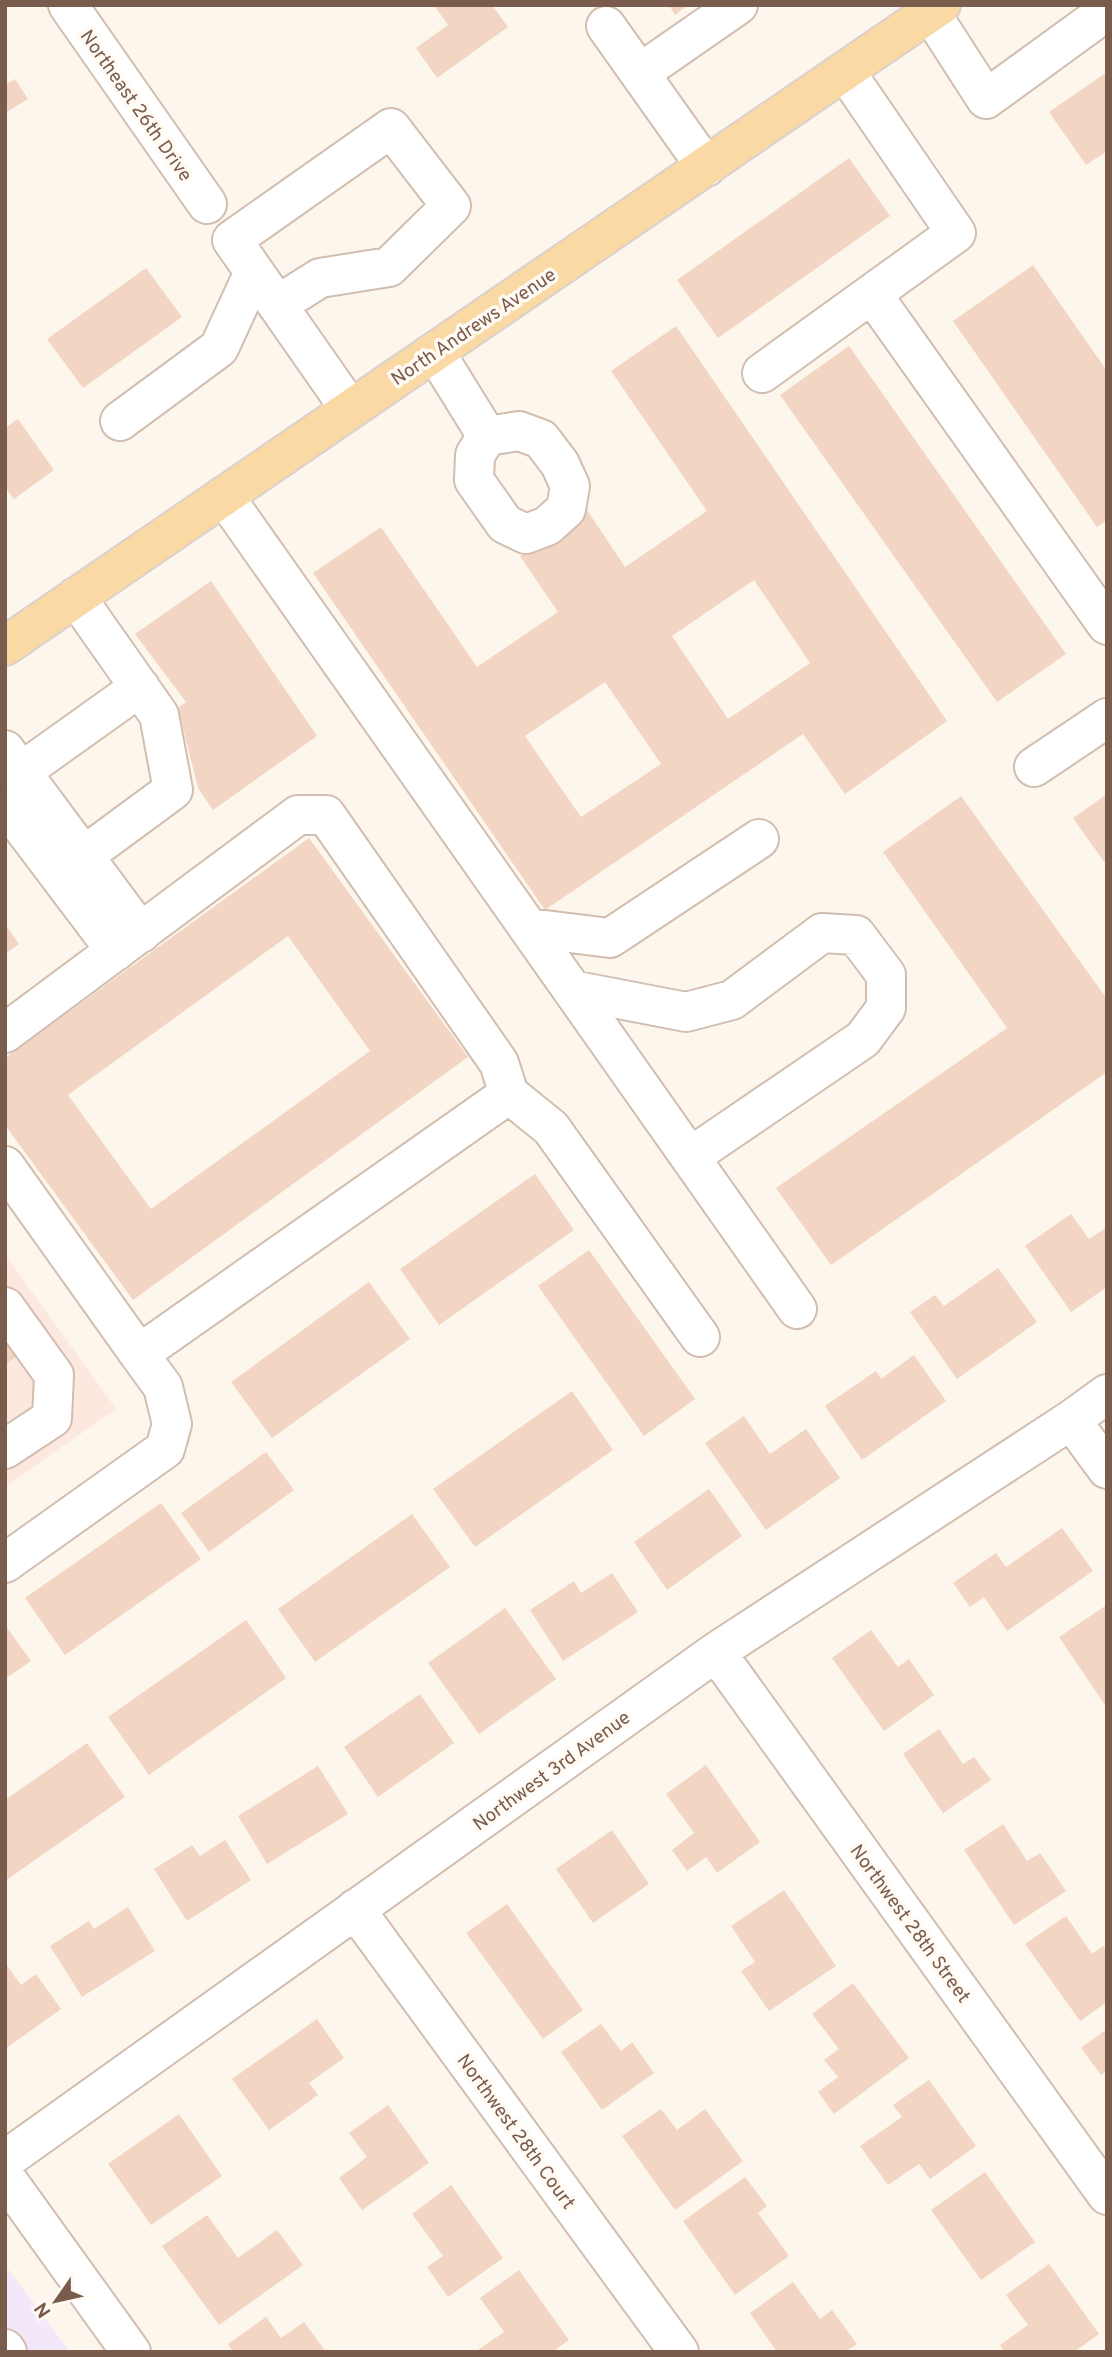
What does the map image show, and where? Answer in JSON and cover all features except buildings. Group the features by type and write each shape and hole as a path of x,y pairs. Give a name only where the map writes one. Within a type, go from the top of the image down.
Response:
{"main road":[{"name":"North Andrews Avenue","path":"6,645 935,9"}],"street":[{"name":"Northeast 26th Drive","path":"68,5 207,204"},
{"path":"640,73 738,5"},
{"path":"935,9 986,99 1107,11"},
{"path":"607,26 706,167"},
{"path":"762,373 956,233 845,71"},
{"path":"276,304 320,278 389,267 451,206 391,128 232,240 276,304 350,410"},
{"path":"120,421 219,348 254,272"},
{"path":"872,294 1107,625"},
{"path":"435,352 487,436"},
{"path":"224,496 797,1308"},
{"path":"71,865 173,790 159,715 76,597"},
{"path":"129,942 71,865 11,775 140,687"},
{"path":"1034,768 1107,718"},
{"path":"5,1033 298,815 326,815 499,1063 509,1094 551,1128 700,1337"},
{"path":"529,928 610,938 758,839"},
{"path":"572,990 686,1012 732,1000 822,933 856,935 886,975 886,1009 863,1039 691,1157"},
{"path":"139,1354 509,1094"},
{"path":"5,1166 163,1387 172,1424 166,1449 5,1563"},
{"path":"5,1307 54,1375 51,1418 5,1449"},
{"name":"Northwest 3rd Avenue","path":"5,2160 716,1652 1107,1394"},
{"path":"1071,1420 1107,1469"},
{"name":"Northwest 28th Street","path":"716,1652 1107,2194"},
{"name":"Northwest 28th Court","path":"355,1909 678,2352"},
{"path":"5,2177 131,2352"}],"shaded area":[{"path":"5,1254 116,1409 5,1487"},
{"path":"5,2265 70,2352 5,2352"}]}
